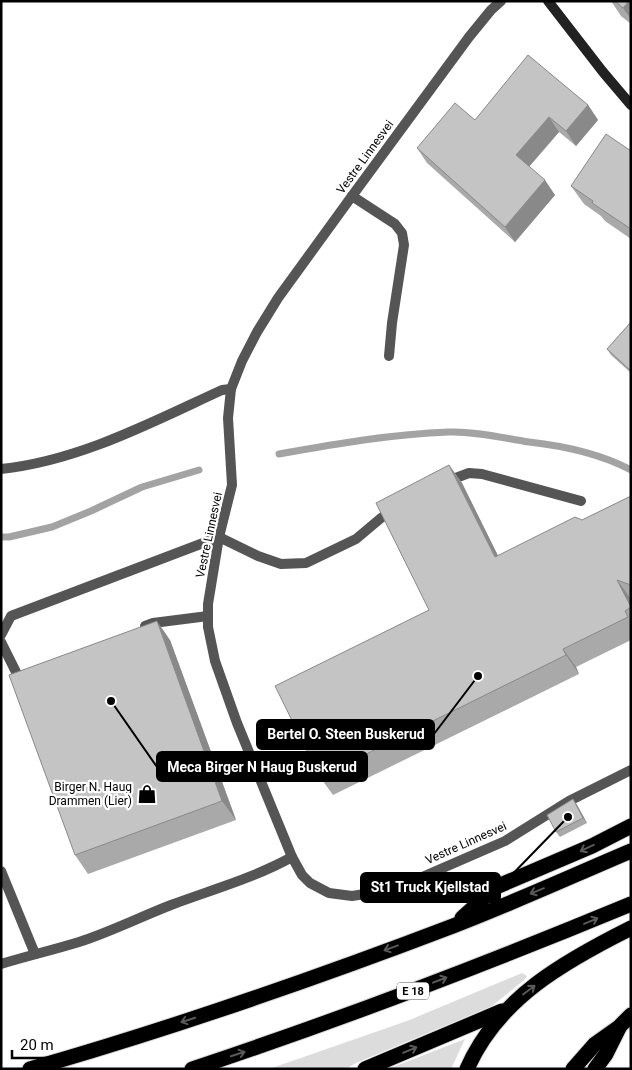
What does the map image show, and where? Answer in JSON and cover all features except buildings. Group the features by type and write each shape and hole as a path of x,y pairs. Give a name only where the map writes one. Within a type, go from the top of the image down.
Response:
{"highway":[{"path":"453,926 496,887 592,846 631,826"},
{"path":"30,1069 236,1004 453,926 631,851"},
{"name":"E 18","path":"192,1069 307,1030 409,992 631,904"},
{"path":"467,1069 484,1035 506,1009 523,994 575,958 631,928"},
{"path":"365,1069 506,1009"},
{"path":"573,1069 595,1044 619,1027 631,1015"},
{"path":"595,1069 606,1054 619,1027"}],"main road":[{"path":"548,1 631,105"}],"street":[{"name":"Vestre Linnesvei","path":"501,1 469,37 278,298 257,332 242,362 232,389 228,418 232,485 208,604 215,661 237,723 292,857 302,875 310,883 329,893 352,896 384,891 406,884 505,841 569,801 631,770"},
{"path":"352,196 395,224 402,233 404,245 389,356"},
{"path":"1,469 24,467 77,452 158,419 222,390 232,389"},
{"path":"440,485 459,476 482,474 581,501"},
{"path":"1,635 11,616 220,537 258,556 281,564 306,563 356,539 381,518 406,504"},
{"path":"135,630 153,623 208,616"},
{"path":"1,642 19,678 36,670"},
{"path":"1,964 78,942 120,927 172,905 212,892 278,865 292,857"},
{"path":"1,871 34,954"}],"shaded area":[{"path":"522,973 527,976 524,980 492,1006 356,1063 346,1069 269,1069 407,1021"},
{"path":"465,1039 451,1069 388,1069"}],"waterway":[{"path":"279,454 385,437 459,432 569,448 607,459 631,470"},
{"path":"1,537 9,537 52,527 142,487 199,470"}],"place":[{"name":"Bertel O. Steen Buskerud","path":"478,676"},
{"name":"Meca Birger N Haug Buskerud","path":"111,701"},
{"name":"Birger N. Haug Drammen (Lier)","path":"147,794"},
{"name":"St1 Truck Kjellstad","path":"568,817"}]}
